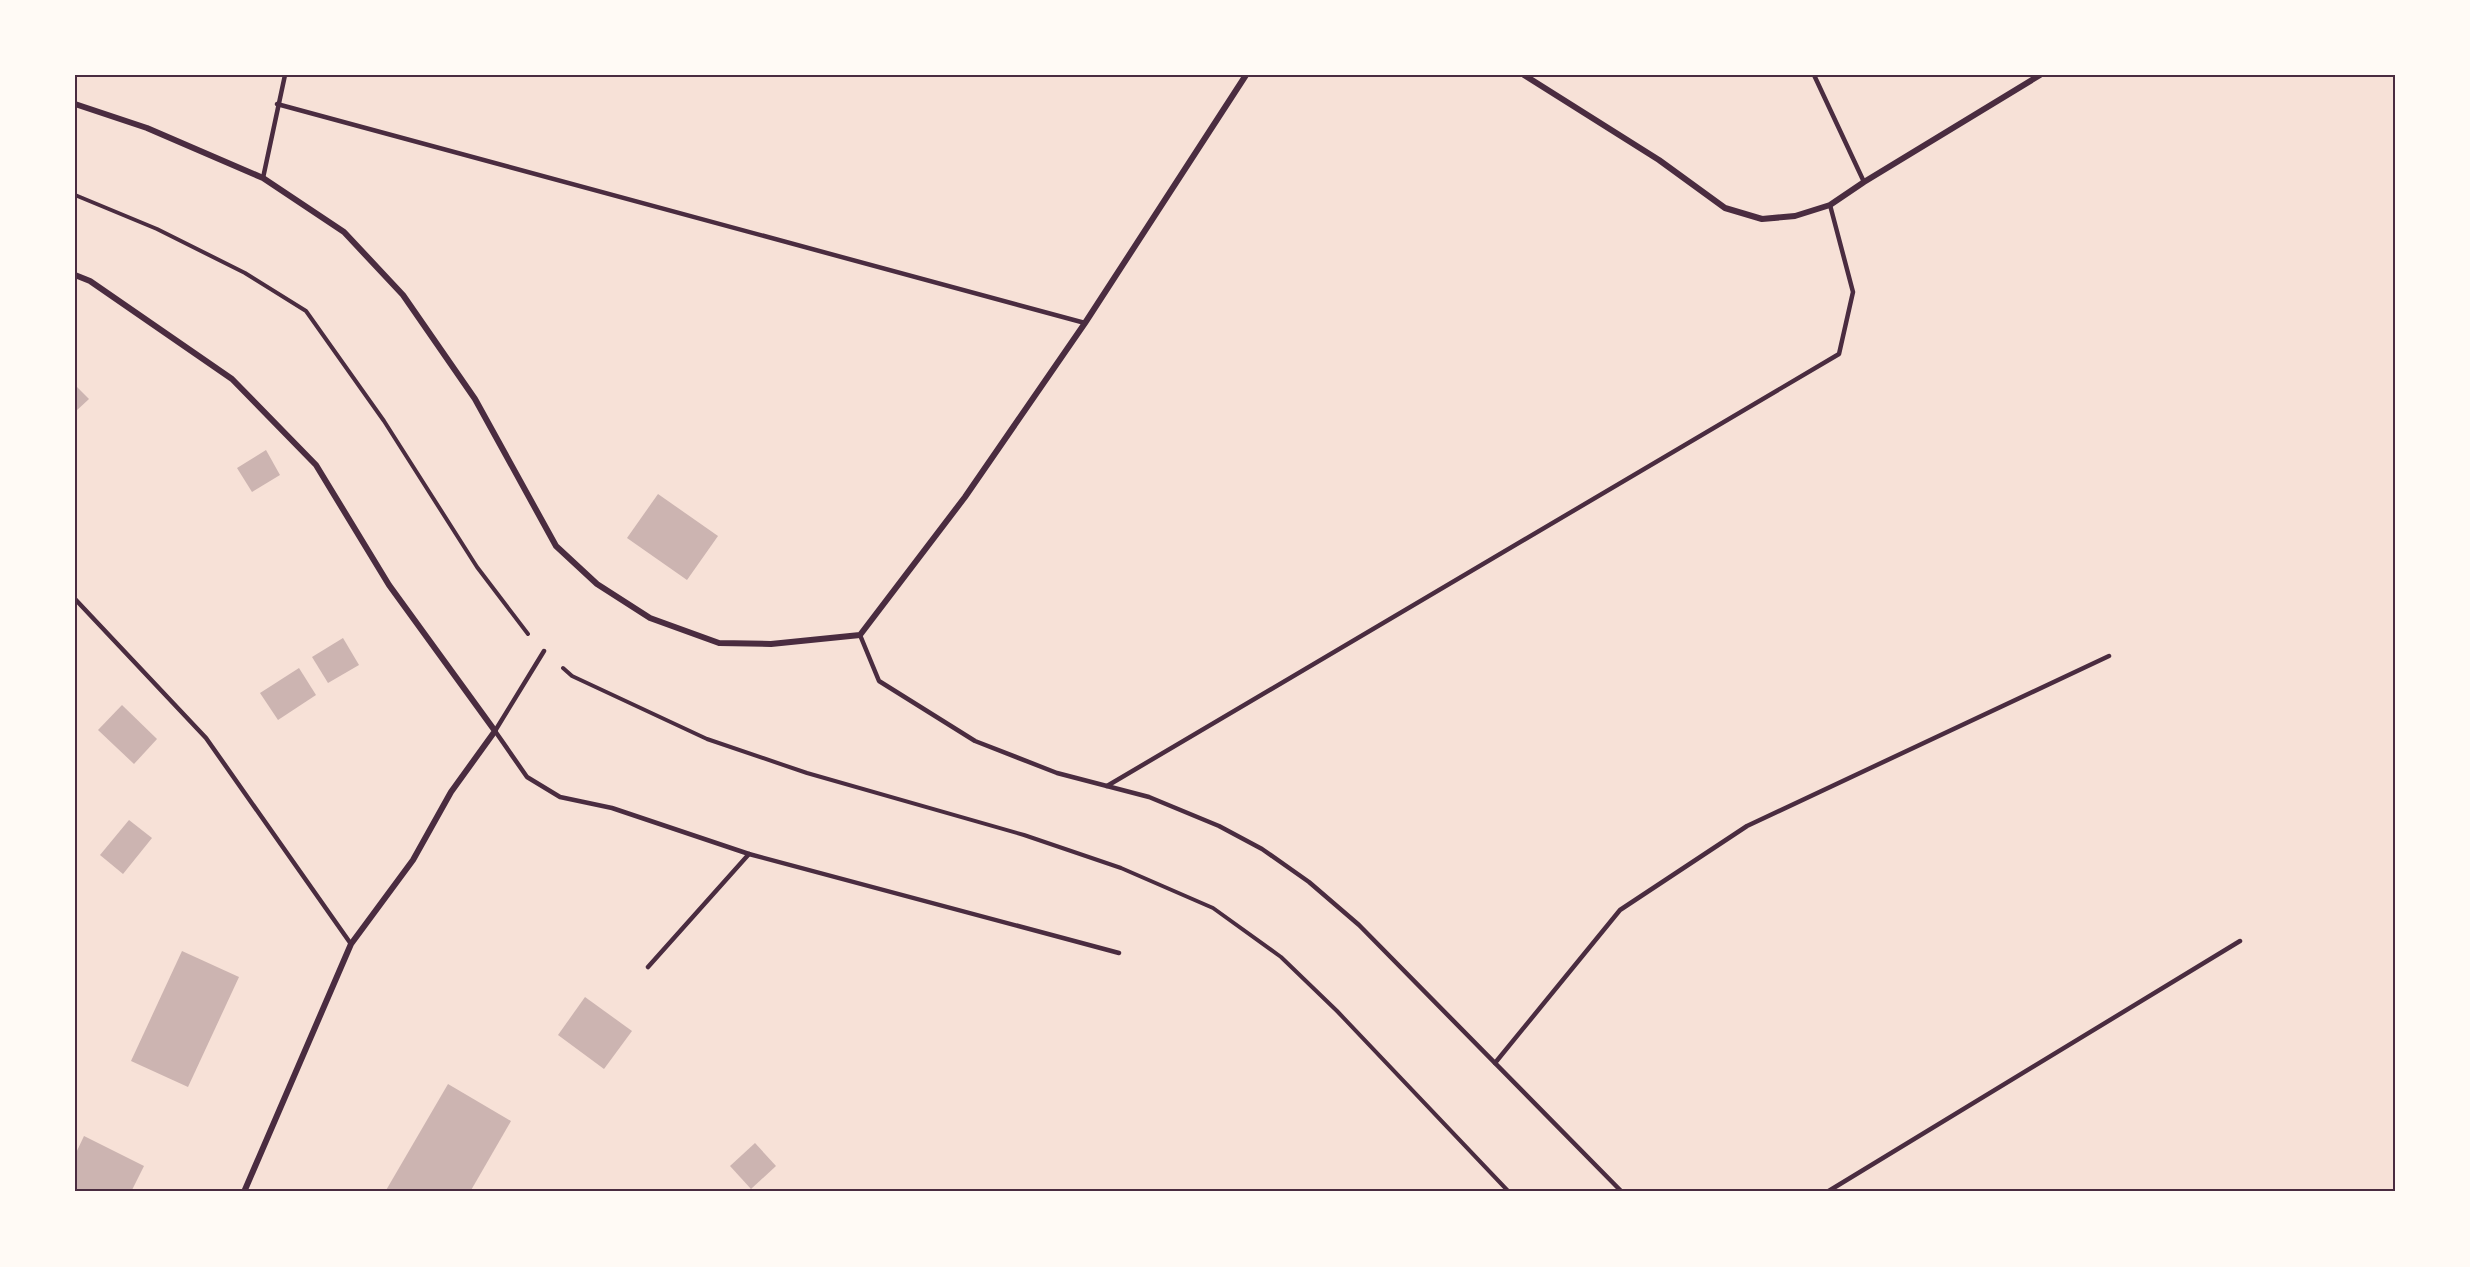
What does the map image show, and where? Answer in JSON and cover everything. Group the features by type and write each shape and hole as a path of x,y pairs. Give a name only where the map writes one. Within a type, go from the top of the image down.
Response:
{"street":[{"path":"75,104 147,128 262,178 344,232 403,295 475,399 556,546 597,585 650,618 719,643 771,644 860,635 965,497 1084,323 1246,75"},
{"path":"1524,75 1659,160 1725,208 1762,219 1795,216 1830,206 1864,182 2040,75"},
{"path":"75,275 90,281 232,379 316,465 389,585 495,731 451,792 413,860 351,944 244,1192"}],"lane":[{"path":"262,178 285,75"},
{"path":"1814,75 1864,182"},
{"path":"277,104 1084,323"},
{"path":"1107,786 1839,354 1853,292 1830,206"},
{"path":"75,599 206,738 351,944"},
{"path":"860,635 879,681 975,741 1057,773 1149,797 1220,826 1262,849 1309,882 1359,925 1622,1192"},
{"path":"544,651 495,731 526,777 560,797 612,808 749,854 1119,953"},
{"path":"1495,1063 1620,910 1747,826 2109,656"},
{"path":"648,966 749,854"},
{"path":"1827,1192 2240,941"}],"path":[{"path":"75,195 157,229 244,273 306,311 384,421 477,567 544,651 572,676 707,739 807,773 1024,835 1100,860 1213,908 1281,957 1337,1011 1509,1192"}],"building":[{"path":"75,385 89,399 75,412"},
{"path":"266,450 280,475 252,492 237,468"},
{"path":"658,494 718,536 687,580 627,538"},
{"path":"343,638 359,665 328,683 312,657"},
{"path":"299,668 316,695 278,720 260,693"},
{"path":"122,705 157,739 134,764 98,730"},
{"path":"129,820 152,838 123,874 100,855"},
{"path":"182,951 239,977 188,1087 131,1061"},
{"path":"585,997 632,1031 604,1069 558,1035"},
{"path":"448,1084 511,1121 470,1192 385,1192"},
{"path":"84,1136 144,1166 131,1192 75,1192 75,1155"},
{"path":"755,1143 776,1166 751,1189 730,1166"}]}
